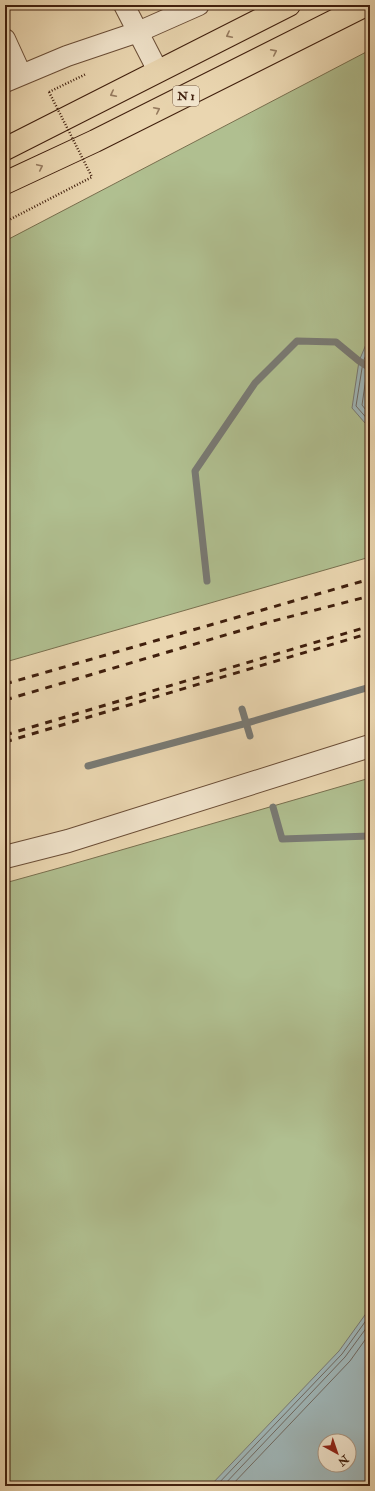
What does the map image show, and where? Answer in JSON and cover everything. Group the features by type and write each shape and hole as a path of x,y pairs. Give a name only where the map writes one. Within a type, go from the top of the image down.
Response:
{"highway":[{"path":"5,149 289,5"},
{"name":"N 1","path":"5,183 95,141 366,5"}],"street":[{"path":"124,5 158,71"},
{"path":"5,39 13,78 67,56 138,32 199,5"},
{"path":"5,857 76,839 370,746"}],"path":[{"path":"5,222 92,177 49,92 91,71"}],"green space":[{"path":"370,50 370,557 9,661 5,654 5,241"},
{"path":"370,778 370,1486 5,1486 5,883"}],"water":[{"path":"370,335 370,427 352,408 359,361"},
{"path":"370,1308 370,1480 363,1486 210,1486 339,1351"}],"waterway":[{"path":"207,581 195,471 255,383 297,341 336,342 370,368"},
{"path":"88,766 247,723 370,687"},
{"path":"242,709 250,736"},
{"path":"273,807 282,839 370,836"}],"railway":[{"path":"5,684 370,579"},
{"path":"5,700 273,621 370,596"},
{"path":"5,735 370,626"},
{"path":"5,742 370,633"}]}
